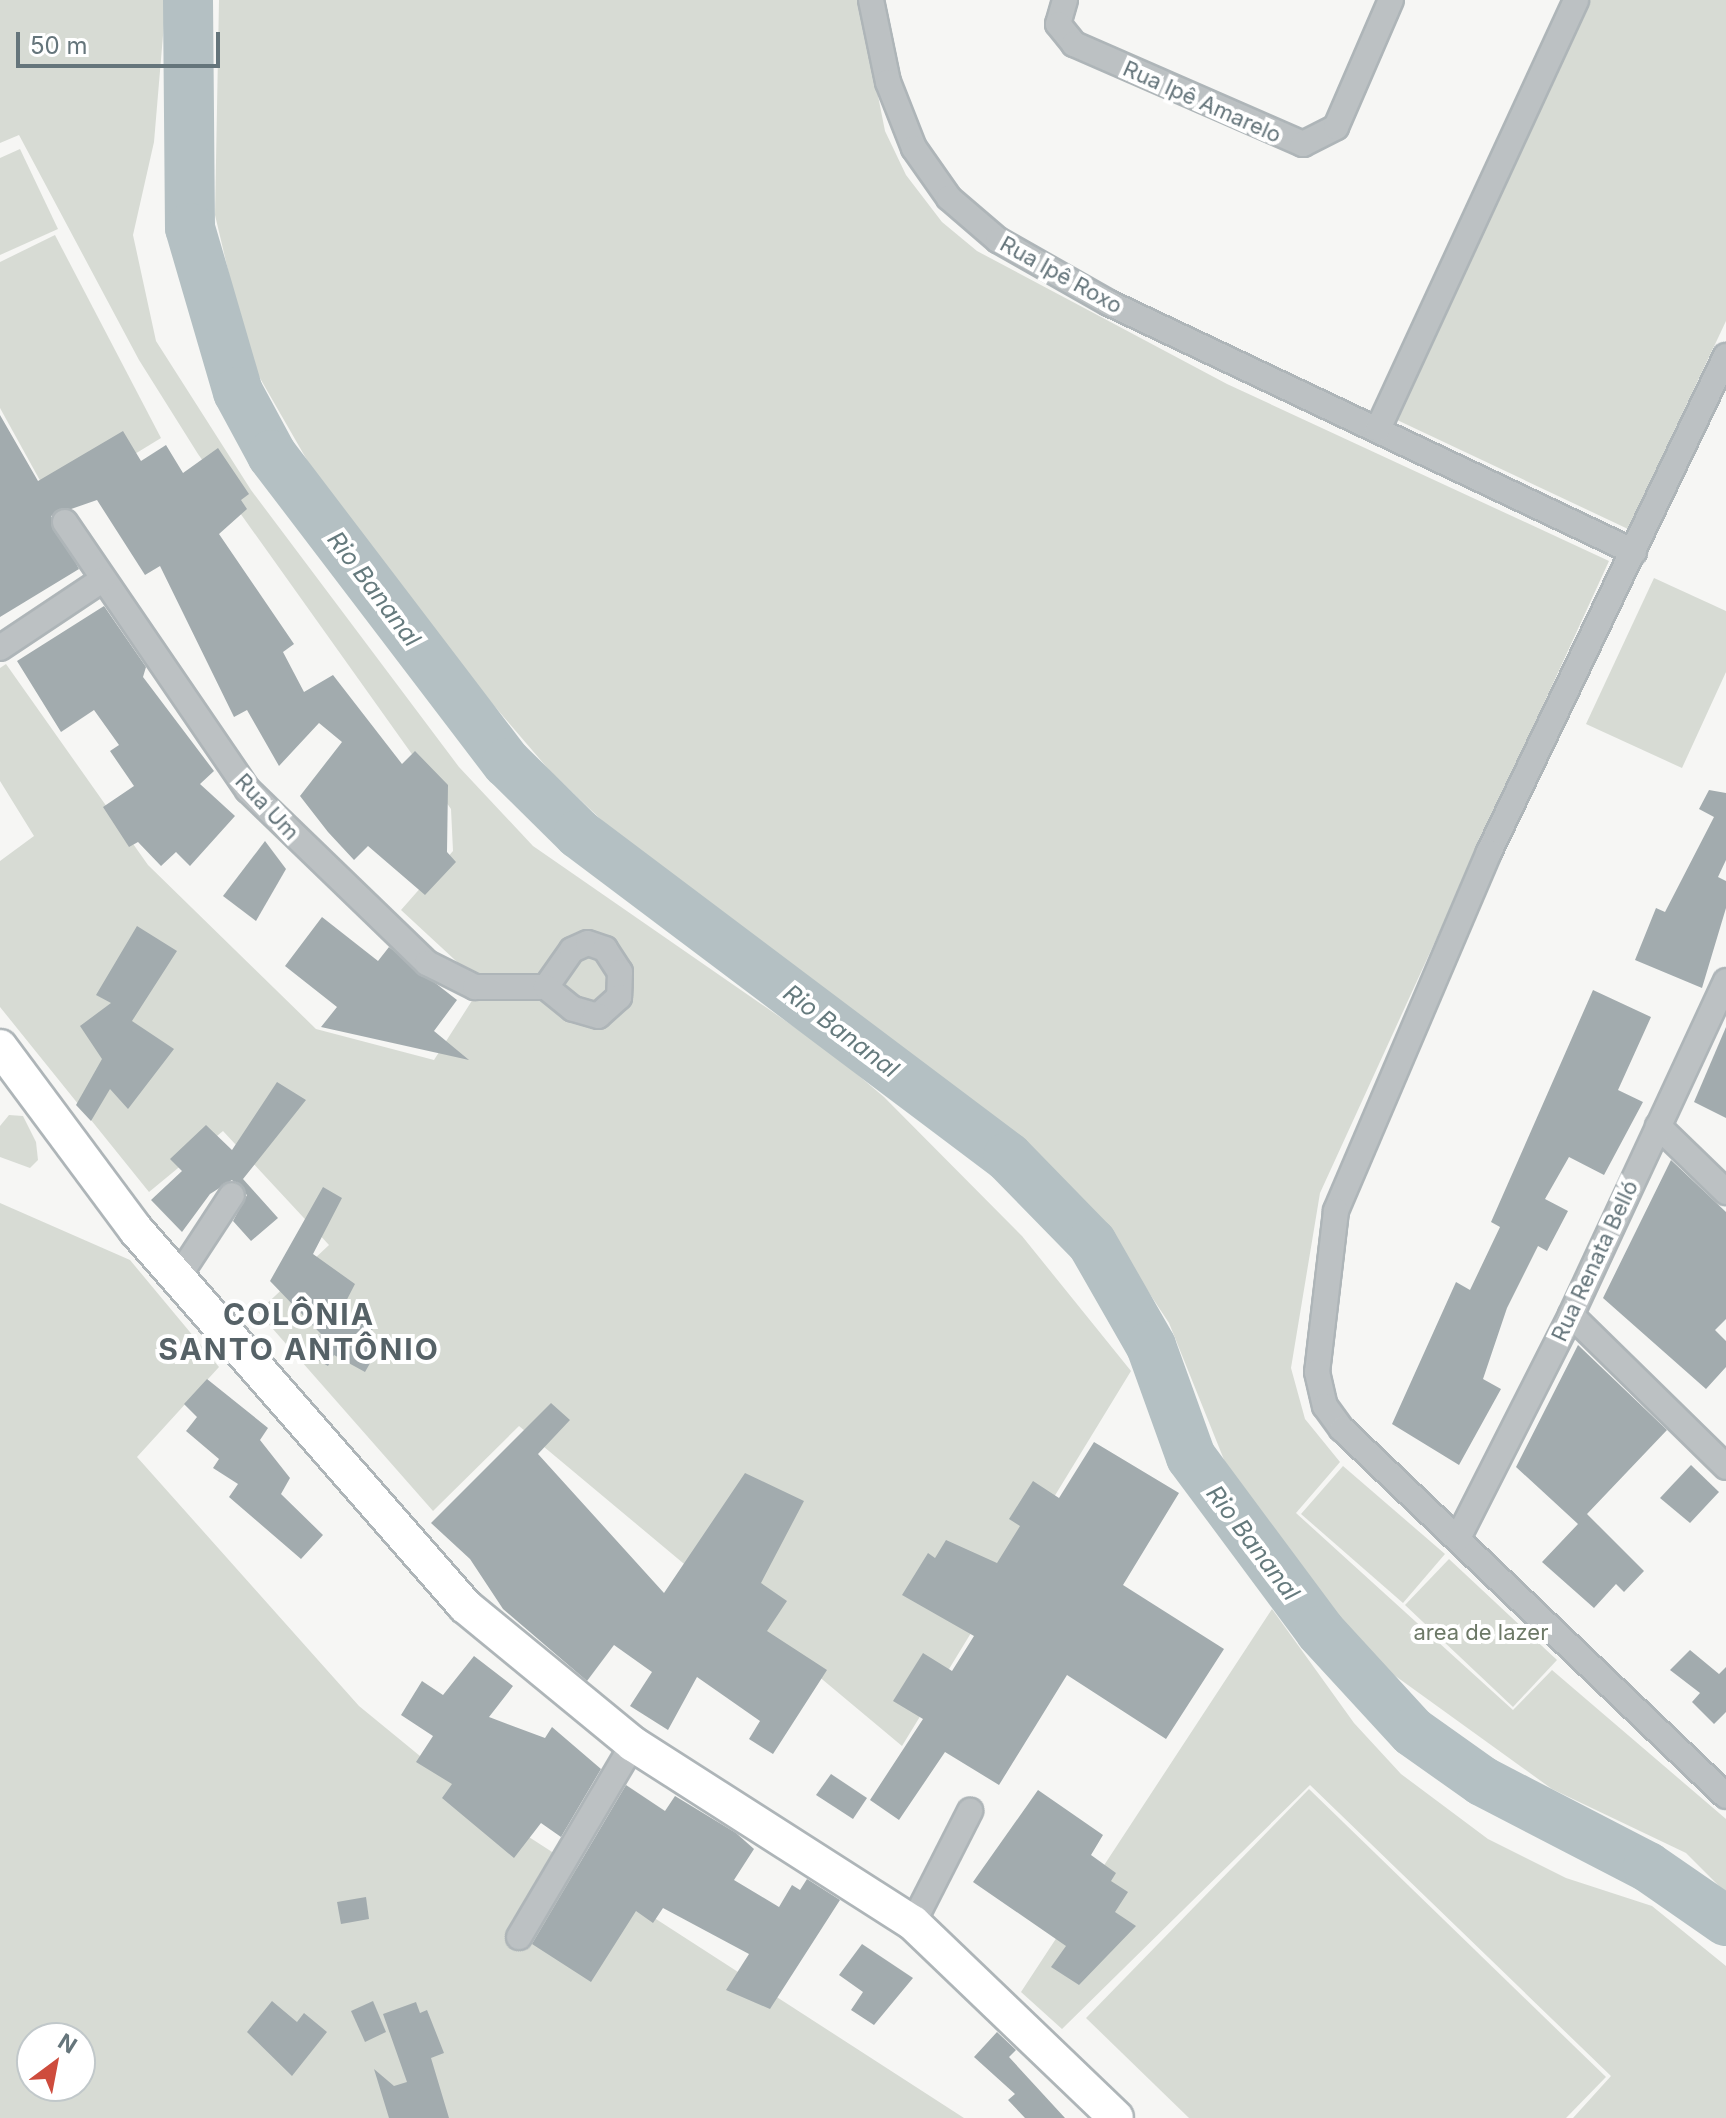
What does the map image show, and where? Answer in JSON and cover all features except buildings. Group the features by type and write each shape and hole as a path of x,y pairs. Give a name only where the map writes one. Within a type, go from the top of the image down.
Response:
{"main road":[{"path":"0,1047 177,1279 465,1606 633,1744 913,1923 1116,2118"}],"street":[{"name":"Rua Ipê Roxo","path":"871,0 888,82 914,148 973,220 1109,303 1634,552"},
{"name":"Rua Ipê Amarelo","path":"1065,0 1058,24 1074,44 1303,144 1336,127 1391,0"},
{"path":"1378,429 1576,0"},
{"path":"1726,356 1489,852 1330,1232 1317,1338 1325,1406 1726,1796"},
{"name":"Rua Um","path":"65,522 248,790 427,963 475,987 546,987"},
{"path":"0,648 102,580"},
{"name":"Rua Renata Belló","path":"1458,1538 1571,1315 1726,981"},
{"path":"1658,1126 1726,1192"},
{"path":"177,1279 232,1195"},
{"path":"1571,1315 1726,1467"},
{"path":"519,1937 633,1744"},
{"path":"913,1923 970,1811"}],"green space":[{"path":"0,0 166,0 154,142 133,235 156,341 251,490 459,767 533,846 832,1053 884,1097 1022,1236 1131,1371 902,1746 519,1426 433,1511 258,1312 329,1245 223,1131 149,1192 0,1007 0,861 34,836 0,781 0,668 6,664 148,865 316,1029 434,1060 482,985 401,910 453,851 451,809 198,454 139,360 19,135 0,143"},
{"path":"219,0 859,0 885,131 906,175 942,222 977,251 1227,384 1609,561 1320,1193 1291,1368 1305,1419 1340,1462 1296,1513 1513,1710 1552,1670 1726,1819 1726,1893 1686,1853 1552,1789 1376,1662 1298,1584 1241,1502 1169,1323 1097,1214 987,1111 614,832 550,771 472,680 311,467 249,359 215,215"},
{"path":"1584,0 1726,0 1726,321 1628,529 1395,419"},
{"path":"20,149 58,229 0,255 0,158"},
{"path":"55,235 161,438 53,504 0,408 0,262"},
{"path":"1654,578 1726,611 1726,672 1682,768 1586,724"},
{"path":"9,1115 23,1116 36,1142 38,1160 30,1168 0,1157 0,1126"},
{"path":"0,1203 130,1260 219,1367 137,1457 359,1706 481,1806 964,2118 0,2118"},
{"path":"1343,1466 1445,1554 1403,1603 1301,1514"},
{"name":"area de lazer","path":"1449,1559 1557,1660 1513,1707 1405,1605"},
{"path":"1272,1609 1354,1723 1401,1774 1488,1839 1566,1878 1652,1906 1726,1966 1726,2118 1573,2118 1611,2076 1310,1785 1062,2029 1021,1992"},
{"path":"1309,1789 1606,2077 1566,2118 1189,2118 1086,2018"}],"waterway":[{"name":"Rio Bananal","path":"188,0 190,228 238,392 272,455 507,763 579,834 1008,1157 1092,1243 1151,1346 1191,1457 1320,1631 1413,1732 1482,1781 1648,1867 1726,1921"}],"district":[{"name":"COLÔNIA SANTO ANTÔNIO","path":"299,1331"}]}
